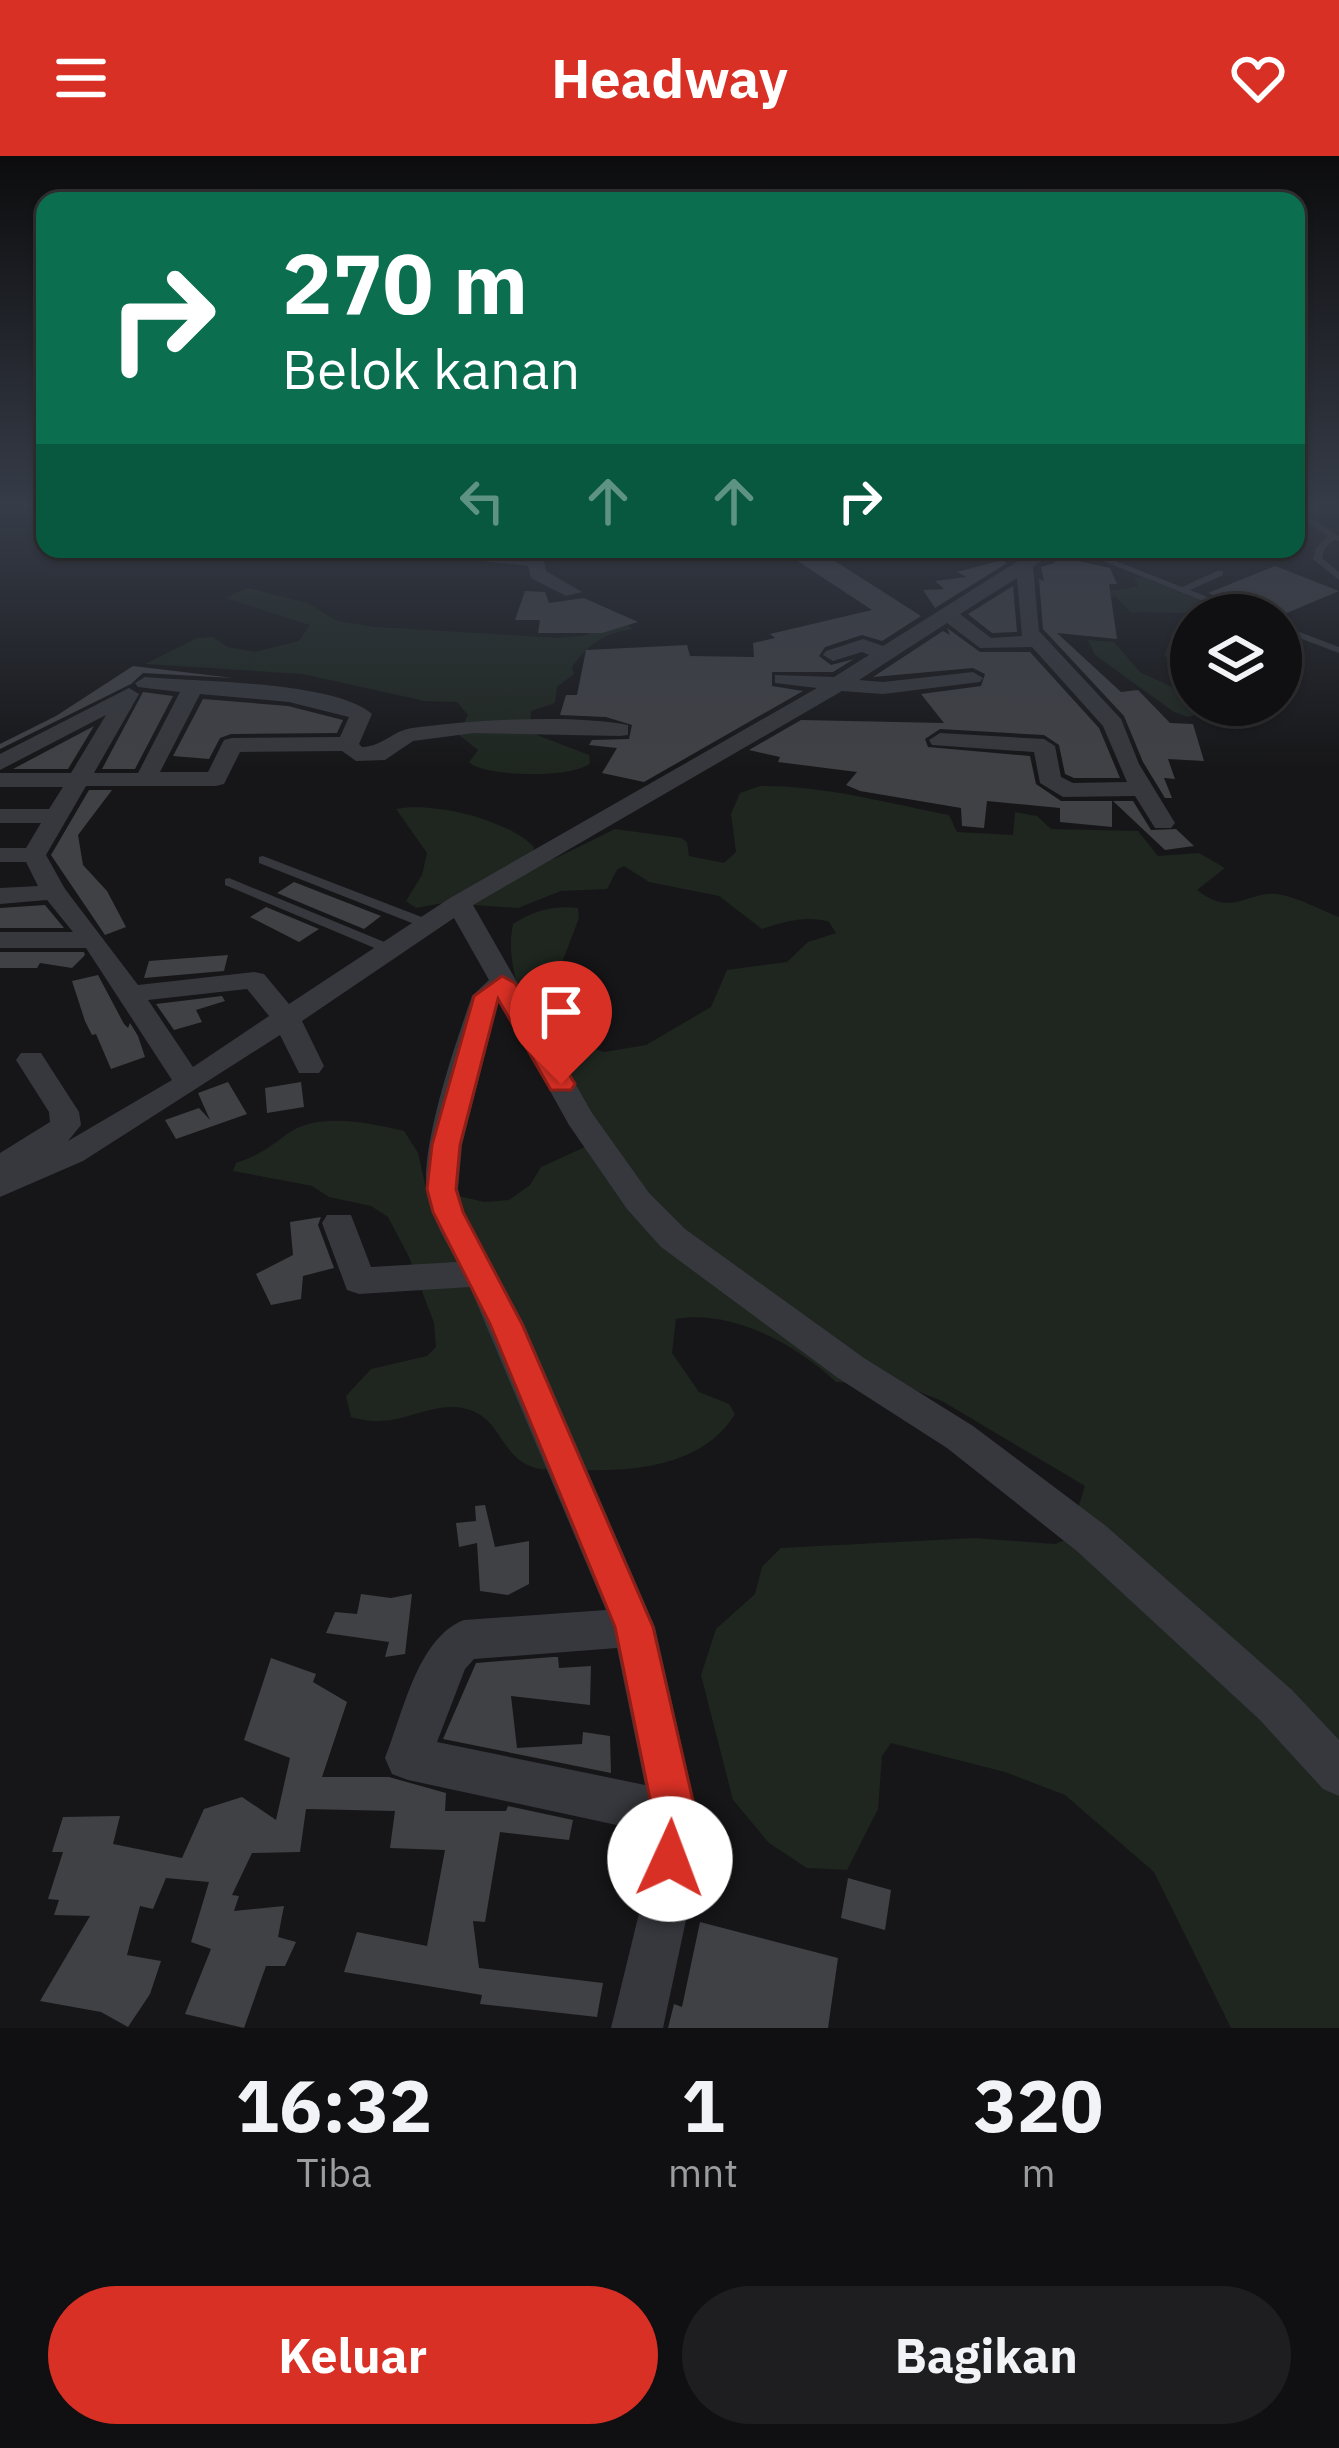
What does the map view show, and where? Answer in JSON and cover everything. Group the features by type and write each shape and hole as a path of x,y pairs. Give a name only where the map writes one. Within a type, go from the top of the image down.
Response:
{"street":[{"path":"1025,595 1026,625 1113,724 1128,764 1162,823"},
{"path":"0,1186 72,1153 189,1083 459,903 765,728 978,596 1025,600"},
{"path":"948,614 987,644 1036,641"},
{"path":"832,655 863,645 886,655"},
{"path":"782,679 883,688 973,678"},
{"path":"34,855 96,752 145,683"},
{"path":"0,763 145,683 192,689 247,720 348,744"},
{"path":"144,782 192,689"},
{"path":"247,720 361,713 348,744 352,753 386,753 407,735 474,727 620,730"},
{"path":"0,779 144,782 217,778 247,720"},
{"path":"765,728 798,737"},
{"path":"940,740 1044,746 1051,783 1063,784 1063,790 1145,789"},
{"path":"24,751 96,752"},
{"path":"0,816 57,816"},
{"path":"0,855 34,855"},
{"path":"34,855 54,892 94,940 189,1083"},
{"path":"0,896 54,892"},
{"path":"459,903 580,1118 638,1202 673,1238 851,1368 961,1437 1092,1539 1276,1705 1339,1773"},
{"path":"0,940 94,940"},
{"path":"131,994 254,980 286,1018 309,1066"},
{"path":"502,983 486,996 472,1038 446,1145 442,1189 478,1274 506,1324 634,1627 674,1814 666,1900 637,2028"},
{"path":"0,1165 52,1139 66,1124 64,1112 31,1060"},
{"path":"339,1222 359,1281 478,1274"},
{"path":"634,1627 464,1640 448,1656 407,1759 674,1814"}],"lane":[{"path":"1302,636 1339,650"},
{"path":"263,860 427,924"},
{"path":"229,882 389,949"}],"shaded area":[{"path":"277,595 307,603 337,621 375,627 559,638 587,635 594,619 615,617 633,629 591,646 572,667 574,674 557,687 555,703 531,711 529,732 589,755 590,763 566,772 509,773 469,762 478,750 458,734 468,715 457,702 425,701 302,674 145,664 197,638 213,637 228,647 255,652 299,641 310,625 225,598"},
{"path":"1170,595 1170,613 1131,612 1116,597 1093,596"},
{"path":"1088,640 1114,642 1140,672 1170,686 1170,709 1095,655"},
{"path":"760,786 831,792 949,815 957,832 1013,835 1015,812 1037,816 1051,829 1138,831 1158,856 1199,853 1225,868 1197,890 1210,898 1232,903 1282,895 1339,917 1339,2028 1231,2028 1154,1872 1065,1795 1005,1772 891,1743 882,1756 878,1809 847,1870 807,1868 769,1843 733,1800 701,1675 716,1629 755,1594 762,1567 781,1548 974,1538 1055,1544 1068,1539 1085,1486 942,1401 904,1386 836,1382 762,1332 719,1319 676,1319 672,1353 699,1392 729,1404 735,1414 704,1445 664,1463 620,1470 535,1468 513,1454 488,1421 459,1407 390,1420 351,1417 346,1396 371,1369 427,1356 436,1347 434,1323 409,1257 388,1217 371,1206 329,1197 312,1186 233,1171 236,1163 300,1127 360,1122 404,1131 418,1153 426,1188 484,1202 509,1200 530,1185 541,1167 607,1137 540,1036 516,980 513,924 536,912 578,908 579,918 558,973 574,994 574,1033 582,1045 604,1052 646,1045 711,1007 727,970 787,962 808,942 836,933 829,922 812,919 762,929 719,896 649,882 624,866 607,889 561,891 518,908 443,903 416,908 406,901 422,875 427,853 396,809 429,808 489,821 522,837 534,847 533,852 554,859 615,829 681,838 687,842 689,856 724,863 736,852 731,814 740,793"}],"building":[{"path":"523,595 546,595 549,603 584,598 638,622 602,633 538,633 540,620 515,620"},
{"path":"850,595 889,595 921,616 882,641 862,635 825,647 819,656 831,665 854,659 833,672 772,672 772,686 803,691 644,782 602,773 617,748 589,745 592,740 629,739 632,725 606,717 560,715 566,695 577,695 586,650 687,645 690,656 754,657 753,643 775,638 770,634 872,610"},
{"path":"927,595 955,595 935,608"},
{"path":"998,595 1014,595 1017,632 992,633 968,614"},
{"path":"1040,595 1111,595 1117,639 1057,633 1121,692 1138,690 1170,726 1194,726 1204,761 1168,759 1175,779 1164,778 1172,798 1165,798 1143,762 1124,716 1043,629"},
{"path":"1302,595 1329,595 1302,607"},
{"path":"947,628 980,652 1030,652 1099,728 1120,778 1065,774 1059,745 1044,735 940,729 925,739 928,747 1030,756 1036,784 1061,801 1112,801 1112,827 1060,822 1060,808 987,801 984,828 962,826 961,808 860,791 846,785 857,772 778,762 780,757 749,750 801,720 944,723 921,694 981,686 985,674 973,668 873,677 943,631 950,635"},
{"path":"133,666 233,678 143,673 131,684 0,749 0,744 56,716"},
{"path":"143,692 173,696 135,769 102,769"},
{"path":"203,699 288,706 343,720 337,733 231,734 220,738 209,759 173,756"},
{"path":"94,726 68,769 13,769"},
{"path":"89,790 112,790 78,835 83,865 107,891 126,927 105,935 51,855"},
{"path":"1113,801 1133,801 1151,830 1176,829 1194,846 1165,850"},
{"path":"294,882 381,916 364,929 277,893"},
{"path":"45,905 64,928 0,928 0,908"},
{"path":"266,907 319,929 299,942 250,917"},
{"path":"0,952 85,955 72,968 40,963 37,968 0,968"},
{"path":"228,955 224,971 144,978 149,961"},
{"path":"98,975 124,1024 128,1028 130,1023 138,1036 145,1057 111,1069 85,1021 72,981"},
{"path":"222,996 225,1001 196,1010 202,1022 174,1030 156,1004"},
{"path":"228,1082 247,1114 176,1139 165,1120 199,1108 210,1120 198,1093"},
{"path":"301,1082 304,1107 267,1113 265,1088"},
{"path":"321,1217 318,1225 334,1268 303,1276 301,1299 271,1305 256,1274 293,1255 290,1222"},
{"path":"485,1505 495,1547 529,1541 529,1584 508,1595 480,1591 477,1543 459,1547 456,1523 476,1521 475,1506"},
{"path":"361,1594 391,1598 412,1594 405,1654 385,1657 389,1642 326,1633 335,1612 357,1614"},
{"path":"558,1657 559,1668 591,1666 590,1705 511,1696 517,1748 582,1744 583,1732 610,1736 611,1773 443,1739 476,1663"},
{"path":"271,1658 316,1674 313,1682 347,1702 322,1777 389,1777 446,1793 445,1811 506,1811 508,1806 573,1820 569,1840 500,1832 485,1922 473,1921 479,1968 603,1983 597,2017 480,2004 482,1995 344,1972 357,1932 427,1946 445,1850 390,1848 395,1811 306,1809 300,1852 252,1853 232,1895 239,1896 234,1911 284,1906 278,1937 296,1942 285,1966 266,1966 244,2028 185,2014 211,1949 191,1942 209,1882 166,1878 153,1909 140,1906 127,1955 161,1961 150,1994 128,2027 101,2012 40,2001 90,1916 54,1915 59,1900 48,1899 63,1852 52,1852 63,1817 120,1816 113,1844 182,1858 204,1809 242,1797 276,1820 290,1758 244,1740"},
{"path":"848,1878 891,1890 885,1930 841,1918"},
{"path":"700,1922 838,1958 828,2028 668,2028 674,2004 682,2007"}],"route":[{"path":"561,1084 502,983 486,996 472,1038 446,1145 442,1189 448,1212 506,1324 634,1627 674,1814 670,1859"}]}
